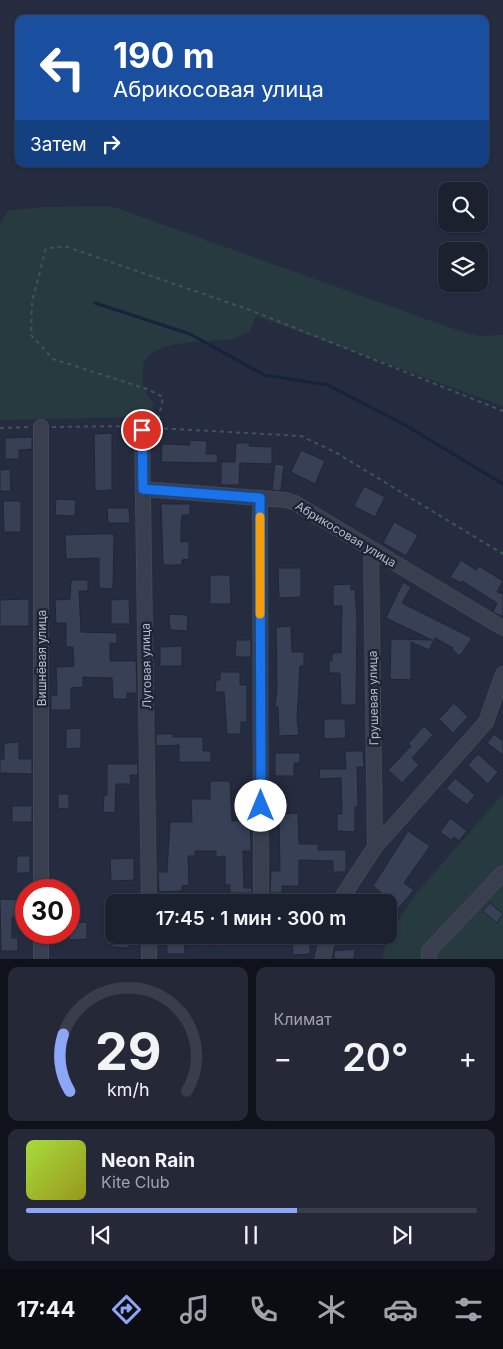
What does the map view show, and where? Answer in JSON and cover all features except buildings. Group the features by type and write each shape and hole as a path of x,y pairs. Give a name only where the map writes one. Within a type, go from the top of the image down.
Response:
{"street":[{"name":"Вишнёвая улица","path":"40,879 41,427"},
{"name":"Луговая улица","path":"142,430 149,894"},
{"name":"Абрикосовая улица","path":"143,489 260,498 295,503 503,628"},
{"path":"260,498 261,894"},
{"name":"Грушевая улица","path":"371,549 375,847"},
{"path":"344,894 375,847 486,722 503,674"},
{"path":"429,959 428,951 503,874"},
{"path":"40,944 40,959"},
{"path":"149,944 149,959"},
{"path":"323,959 326,944"}],"path":[{"path":"157,428 163,397 147,389 53,358 31,335 32,302 46,248 67,247 250,310 503,411"},
{"path":"0,428 131,426 142,430 157,428 302,436 335,452 503,554"}],"shaded area":[{"path":"111,206 451,328 478,336 503,335 503,406 256,316 250,331 232,339 182,343 158,350 149,356 144,364 142,374 145,391 153,404 150,413 133,417 0,420 0,223 9,210"},
{"path":"503,794 503,959 382,959 386,944 397,944 397,923 414,896"}],"waterway":[{"path":"95,303 190,334 264,375 328,385 405,425 503,484"}],"slow traffic":[{"path":"260,517 260,614"}],"route":[{"path":"142,430 143,489 260,498 261,806"}]}
